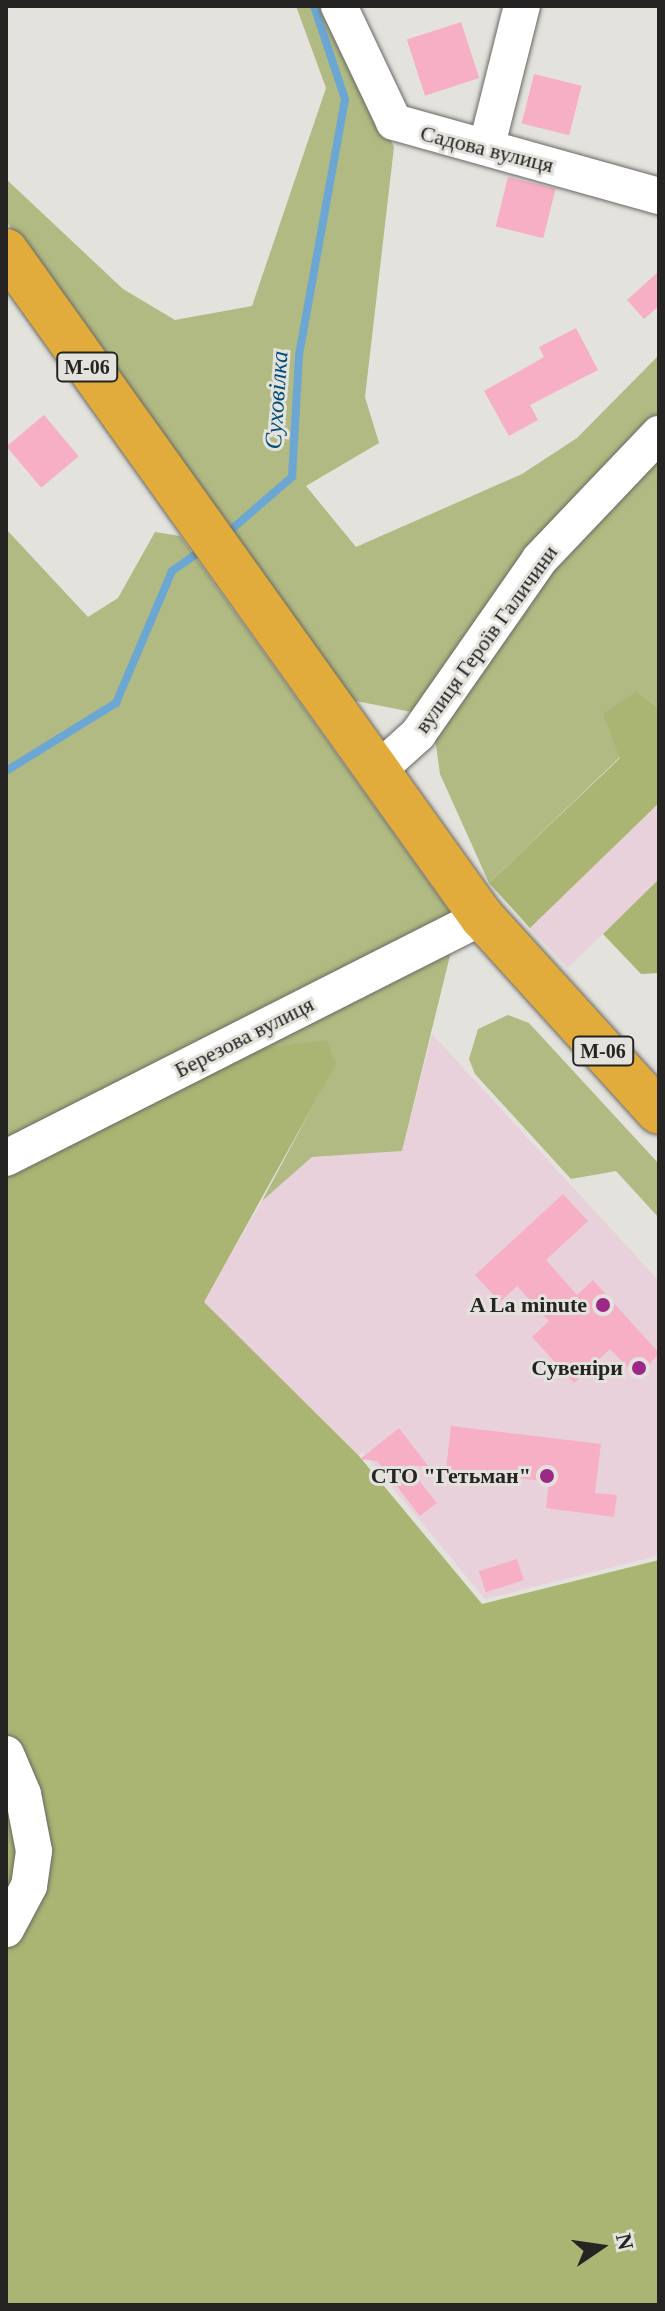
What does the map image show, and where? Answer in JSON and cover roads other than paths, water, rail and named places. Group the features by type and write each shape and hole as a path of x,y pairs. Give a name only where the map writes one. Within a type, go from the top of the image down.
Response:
{"highway":[{"name":"М-06","path":"6,251 270,628 482,917 659,1112"}],"street":[{"name":"Садова вулиця","path":"339,6 394,122 487,145 659,196"},
{"path":"487,145 522,6"},
{"name":"вулиця Героїв Галичини","path":"376,772 418,734 540,559 659,434"},
{"name":"Березова вулиця","path":"6,1158 482,917"},
{"path":"6,1754 23,1794 34,1851 29,1886 6,1929"}],"waterway":[{"name":"Суховілка","path":"225,535 292,477 299,355 345,99 314,6"},
{"name":"Суховілка","path":"6,771 116,703 172,571 204,549"}],"place":[{"name":"A La minute","path":"603,1305"},
{"name":"Сувеніри","path":"639,1368"},
{"name":"СТО \"Гетьман\"","path":"547,1476"}]}
